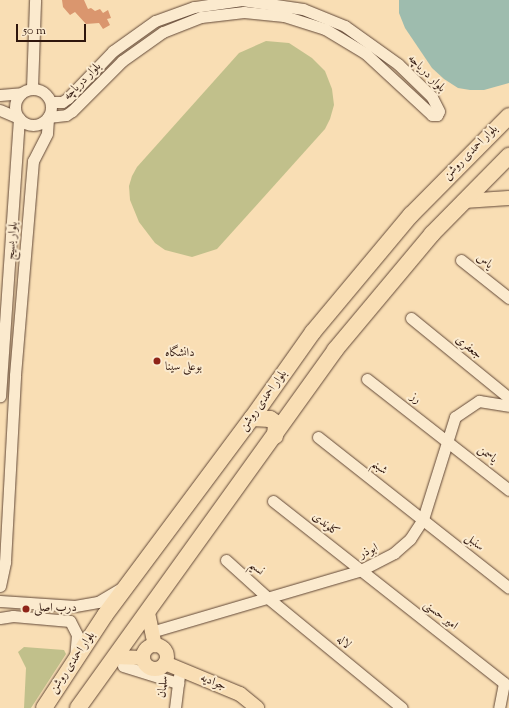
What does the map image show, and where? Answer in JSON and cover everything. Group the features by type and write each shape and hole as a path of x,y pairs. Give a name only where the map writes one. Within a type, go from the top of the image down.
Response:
{"highway":[{"name":"بلوار احمدی روشن","path":"44,708 136,574 252,418 313,332 411,215 509,116"},
{"path":"78,708 119,662 148,613 335,350 432,234 509,156"},
{"path":"252,418 270,419 276,423 275,436"}],"main road":[{"path":"464,201 509,198"},
{"path":"148,613 153,639 164,649 166,659 165,663 155,668 145,663 143,658 146,649 153,639"},
{"path":"119,662 143,658"},
{"name":"جوادیه","path":"165,663 179,676 240,694 258,708"}],"street":[{"path":"32,88 36,0"},
{"name":"بلوار دریاچه","path":"48,117 66,115 72,111 122,61 163,32 201,17 244,12 284,16 325,29 365,53 432,115 437,114 439,110 432,97 398,64 377,47 345,26 303,9 242,0 194,7 155,21 113,51 68,98 62,102 51,102"},
{"path":"0,96 21,93 32,88 44,92 51,102 48,117 34,125 0,110"},
{"path":"19,118 15,108 21,93"},
{"name":"بلوار بسیج","path":"0,586 5,562 15,375 33,161 47,133 48,117"},
{"name":"بلوار بسیج","path":"0,396 19,118"},
{"name":"یاس","path":"461,260 509,298"},
{"name":"جعفری","path":"411,318 509,398"},
{"name":"رز","path":"367,379 448,441"},
{"name":"ابوذر","path":"153,639 268,598 361,570 394,553 410,538 423,519 455,417 479,401 509,406"},
{"name":"شبنم","path":"318,437 423,519"},
{"name":"یاسمن","path":"448,441 509,490"},
{"name":"کلوندی","path":"273,501 361,570"},
{"name":"سنبل","path":"423,519 509,588"},
{"name":"نسیم","path":"226,560 268,598"},
{"name":"امیر حسنی","path":"361,570 504,683 499,708"},
{"path":"0,601 59,606 89,604 114,594 136,574"},
{"name":"لاله","path":"268,598 402,708"},
{"path":"0,618 12,616 70,621 77,635 75,661"},
{"path":"119,662 179,676"},
{"name":"سلمان","path":"175,708 179,676"}],"shaded area":[{"path":"399,0 509,0 509,83 484,90 470,90 458,88 444,79 432,68 405,28 399,13"},
{"path":"266,41 289,43 312,58 325,71 332,89 334,105 330,119 325,129 217,249 192,257 165,250 155,243 139,222 130,200 129,186 132,176 137,167 239,53"},
{"path":"24,647 64,650 66,654 31,708 24,708 26,668 18,652"}],"building":[{"path":"62,0 84,0 88,9 91,8 95,11 100,9 103,13 108,10 111,18 107,19 110,25 103,29 99,23 86,24 75,12 70,15 63,7"}],"place":[{"name":"دانشگاه بوعلی سینا","path":"157,361"},
{"name":"درب اصلی","path":"26,609"}]}
